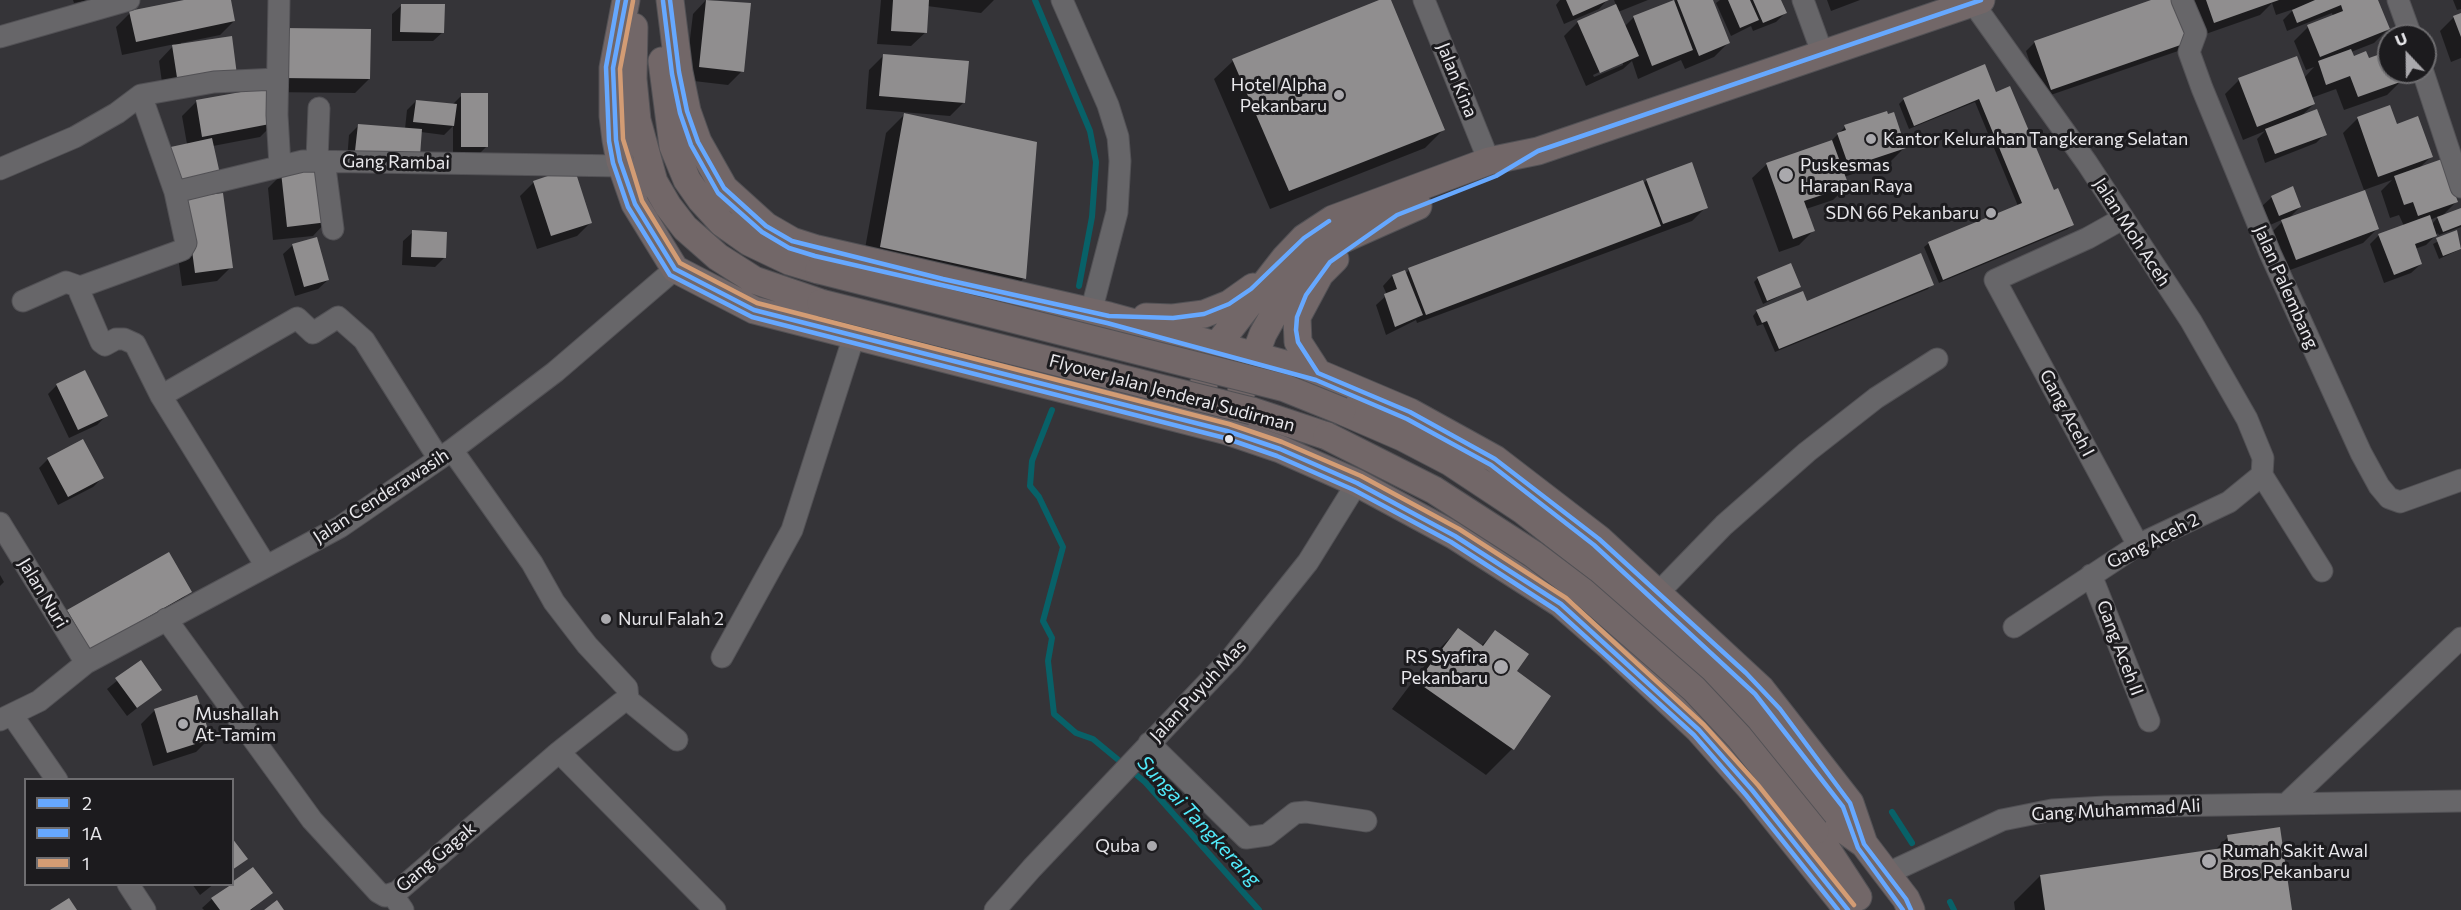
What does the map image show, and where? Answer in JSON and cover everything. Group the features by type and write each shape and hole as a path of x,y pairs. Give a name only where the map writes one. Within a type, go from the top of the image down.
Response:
{"main road":[{"path":"626,0 613,68 613,117 622,166 635,204 675,269 754,310 1227,430 1280,449 1357,483 1455,536 1561,604 1699,730 1752,790 1848,910"},
{"name":"Flyover Jalan Jenderal Sudirman","path":"635,0 633,79 637,120 654,182 668,206 685,228 718,257 754,280 788,293 1252,411 1327,436 1378,460 1434,490 1533,554 1624,626 1670,666 1823,823"},
{"name":"Flyover Jalan Jenderal Sudirman","path":"656,0 666,112 673,146 687,180 722,223 749,242 789,261 819,270 1286,388 1360,418 1450,462 1556,535 1686,646 1739,700 1823,823"},
{"path":"670,0 679,72 687,111 698,142 724,188 743,208 766,226 792,241 817,249 1100,314 1318,372 1400,407 1495,459 1555,502 1659,592 1746,673 1780,709 1854,809 1864,843 1906,899 1911,910"},
{"path":"1191,420 1218,344 1304,237 1333,219 1489,161 1539,151 1977,1"},
{"path":"1227,430 1254,354 1292,282 1318,253 1396,215 1496,176 1539,151"},
{"path":"1318,372 1298,342 1296,330 1297,317 1306,295 1330,262 1396,215"},
{"path":"1100,314 1173,318 1204,314 1228,304 1251,289 1285,258"},
{"path":"1017,376 1045,369 1092,379 1106,374 1114,362 1113,347 1109,340 1095,332 1056,322 1039,300"},
{"path":"1357,483 1346,461 1332,448 1329,439 1333,420 1347,407 1356,405 1374,410 1400,407"},
{"path":"1823,823 1844,830 1864,843"},
{"path":"1823,823 1857,895 1860,910"}],"street":[{"path":"0,37 129,0"},
{"path":"279,0 277,79 280,166"},
{"path":"1062,0 1108,105 1118,138 1120,161 1117,212 1100,314"},
{"name":"Jalan Kina","path":"1424,0 1489,161"},
{"path":"1803,0 1823,55"},
{"name":"Jalan Palembang","path":"2182,0 2196,33 2188,52 2202,88 2270,253 2361,453 2379,486 2389,498 2400,502 2461,480"},
{"path":"2398,0 2406,24"},
{"name":"Jalan Moh Aceh","path":"1977,1 2191,321 2247,418 2263,458 2262,475"},
{"path":"0,170 75,137 117,113 141,95 214,82 277,79"},
{"path":"2427,84 2461,187"},
{"path":"23,301 66,282 80,287 182,250 186,243 175,192 141,95"},
{"path":"319,108 321,160 333,229"},
{"name":"Gang Rambai","path":"175,192 280,166 321,160 622,166"},
{"name":"Gang Aceh I","path":"2122,219 2088,238 1995,280 2138,545"},
{"name":"Jalan Cenderawasih","path":"6,717 39,700 86,663 340,527 446,454 555,372 675,269"},
{"path":"80,287 80,293 101,342 105,345 116,339 124,339 135,344 161,396 266,566"},
{"path":"161,396 297,318 313,333 338,317 364,340 446,454 532,562 554,602 587,645 627,688 628,700 677,740"},
{"path":"722,657 792,530 854,336"},
{"path":"1659,592 1724,525 1807,452 1876,398 1937,359"},
{"path":"2262,475 2322,571"},
{"name":"Gang Aceh 2","path":"2014,627 2138,545 2229,502 2262,475"},
{"name":"Jalan Puyuh Mas","path":"995,910 1143,749 1232,657 1301,570 1357,483"},
{"name":"Jalan Nuri","path":"0,523 86,663"},
{"name":"Gang Aceh II","path":"2091,574 2149,721"},
{"name":"Gang Gagak","path":"166,619 312,820 378,892 398,902 559,752 621,703 628,700"},
{"path":"2286,804 2461,638"},
{"path":"6,717 55,778"},
{"path":"1143,749 1246,838 1267,835 1288,817 1300,812 1366,821"},
{"path":"559,752 715,910"},
{"name":"Gang Muhammad Ali","path":"1886,874 2002,820 2024,814 2105,807 2461,801"},
{"path":"129,886 146,910"}],"building":[{"path":"184,0 231,0 235,21 136,42 129,11"},
{"path":"706,0 751,3 744,72 699,67"},
{"path":"893,0 929,0 927,33 891,31"},
{"name":"Hotel Alpha Pekanbaru","path":"1379,0 1391,0 1445,130 1289,191 1232,59"},
{"path":"1566,0 1609,0 1573,16"},
{"path":"1674,0 1693,50 1652,66 1633,16"},
{"path":"1677,0 1713,0 1730,43 1699,56"},
{"path":"1728,0 1750,0 1759,20 1740,28"},
{"path":"1753,0 1781,0 1787,13 1763,23"},
{"path":"2151,0 2178,0 2192,41 2051,90 2034,41"},
{"path":"2206,0 2279,0 2214,23"},
{"path":"2315,0 2378,0 2388,24 2377,24 2377,34 2320,57 2307,25 2343,11 2341,5 2297,23 2292,10"},
{"path":"401,4 445,4 444,33 400,32"},
{"path":"1616,4 1639,56 1600,73 1577,21"},
{"path":"2461,13 2461,37 2453,16"},
{"path":"282,28 371,29 370,79 281,78"},
{"path":"232,36 237,75 178,84 172,45"},
{"path":"2351,49 2354,56 2366,51 2369,58 2377,55 2377,84 2395,84 2358,97 2350,76 2326,85 2318,61"},
{"path":"883,54 969,61 965,103 879,96"},
{"path":"2297,56 2315,104 2257,127 2238,78"},
{"path":"1985,64 1996,92 2010,86 2054,190 2058,188 2074,225 1943,280 1928,242 2022,203 1979,99 1914,126 1903,98"},
{"path":"269,87 275,123 202,137 196,100"},
{"path":"461,93 488,93 488,147 461,147"},
{"path":"416,100 457,104 454,126 413,122"},
{"path":"2390,105 2397,124 2418,116 2433,157 2378,177 2357,117"},
{"path":"2317,109 2327,135 2275,154 2265,129"},
{"name":"Kantor Kelurahan Tangkerang Selatan","path":"1887,111 1888,114 1894,112 1906,148 1849,167 1837,133 1846,130 1844,125"},
{"path":"904,113 1037,142 1026,279 880,247"},
{"path":"358,124 422,129 420,156 355,151"},
{"path":"212,138 220,174 174,185 166,148"},
{"path":"1832,140 1849,186 1804,201 1815,231 1793,239 1766,163"},
{"path":"2442,159 2458,202 2418,216 2413,202 2404,205 2394,176"},
{"path":"1692,162 1708,208 1663,224 1646,179"},
{"path":"574,167 592,223 551,236 533,181"},
{"path":"322,168 328,222 287,227 281,172"},
{"path":"1643,180 1661,226 1426,315 1408,268"},
{"path":"2293,186 2301,207 2279,216 2271,196"},
{"path":"2365,190 2379,229 2296,260 2281,220"},
{"path":"223,193 233,268 195,273 185,198"},
{"path":"2461,208 2461,225 2443,232 2437,217"},
{"path":"2430,215 2437,236 2415,244 2422,264 2394,275 2378,234"},
{"path":"412,230 447,232 446,258 411,257"},
{"path":"2457,230 2461,249 2443,256 2436,238"},
{"path":"317,237 329,280 304,287 292,244"},
{"path":"1921,253 1934,285 1779,349 1767,321 1762,323 1756,310 1803,291 1807,301"},
{"path":"1791,263 1801,287 1767,301 1757,277"},
{"path":"1405,270 1423,315 1395,327 1384,294 1397,289 1392,275"},
{"path":"85,370 108,416 78,430 56,384"},
{"path":"83,439 104,478 68,497 47,458"},
{"path":"169,552 192,592 90,650 67,610"},
{"path":"1458,628 1483,646 1495,630 1529,654 1517,671 1551,696 1514,750 1417,682"},
{"path":"141,660 162,690 137,708 115,678"},
{"name":"Mushallah At-Tamim","path":"197,695 211,739 167,753 154,709"},
{"name":"Rumah Sakit Awal Bros Pekanbaru","path":"2280,827 2292,910 2045,910 2040,875 2229,847 2227,835"},
{"path":"234,841 248,859 234,869"},
{"path":"253,867 273,893 250,910 220,910 211,898 229,886 234,886 234,881"},
{"path":"69,898 77,910 50,910"},
{"path":"277,900 284,910 264,910"}],"waterway":[{"name":"Sungai Tangkerang","path":"1035,0 1090,131 1096,162 1092,217 1079,286"},
{"name":"Sungai Tangkerang","path":"1052,410 1032,461 1030,486 1039,497 1063,547 1043,621 1052,638 1048,661 1054,714 1076,733 1093,739 1145,782 1259,910"},
{"path":"1892,812 1912,843"},
{"path":"1950,902 1954,910"}],"transit line":[{"name":"1A","path":"618,0 606,67 609,141 613,163 628,207 670,275 752,317 1225,438 1277,456 1354,490 1451,542 1556,610 1694,735 1746,795 1838,910"},
{"name":"2","path":"626,0 613,68 616,140 620,161 635,204 675,269 754,310 1227,431 1280,449 1357,483 1455,536 1561,604 1699,730 1752,790 1848,910"},
{"name":"2","path":"670,0 679,72 687,111 698,142 724,188 766,226 792,241 943,279 1109,316 1173,318 1204,314 1229,304 1251,289 1304,238 1329,221"},
{"name":"2","path":"1911,910 1906,899 1864,844 1850,803 1780,709 1746,673 1599,539 1495,459 1410,412 1318,373 1298,342 1296,330 1297,317 1306,295 1330,262 1397,215 1496,176 1538,151 1981,0"},
{"name":"1","path":"633,1 620,69 623,139 642,201 680,263 757,303 1229,424 1282,442 1361,476 1459,529 1566,598 1704,725 1758,785 1854,905"},
{"name":"1A","path":"663,1 672,74 680,113 691,145 718,193 762,232 789,248 815,256 1107,323 1316,380 1407,419 1491,465 1594,545 1755,694 1843,807 1858,848 1903,910"}],"place":[{"name":"Hotel Alpha Pekanbaru","path":"1339,95"},
{"name":"Kantor Kelurahan Tangkerang Selatan","path":"1871,139"},
{"name":"Puskesmas Harapan Raya","path":"1786,175"},
{"name":"SDN 66 Pekanbaru","path":"1991,213"},
{"name":"Nurul Falah 2","path":"606,619"},
{"name":"RS Syafira Pekanbaru","path":"1501,667"},
{"name":"Mushallah At-Tamim","path":"183,724"},
{"name":"Quba","path":"1152,846"},
{"name":"Rumah Sakit Awal Bros Pekanbaru","path":"2209,861"}]}
